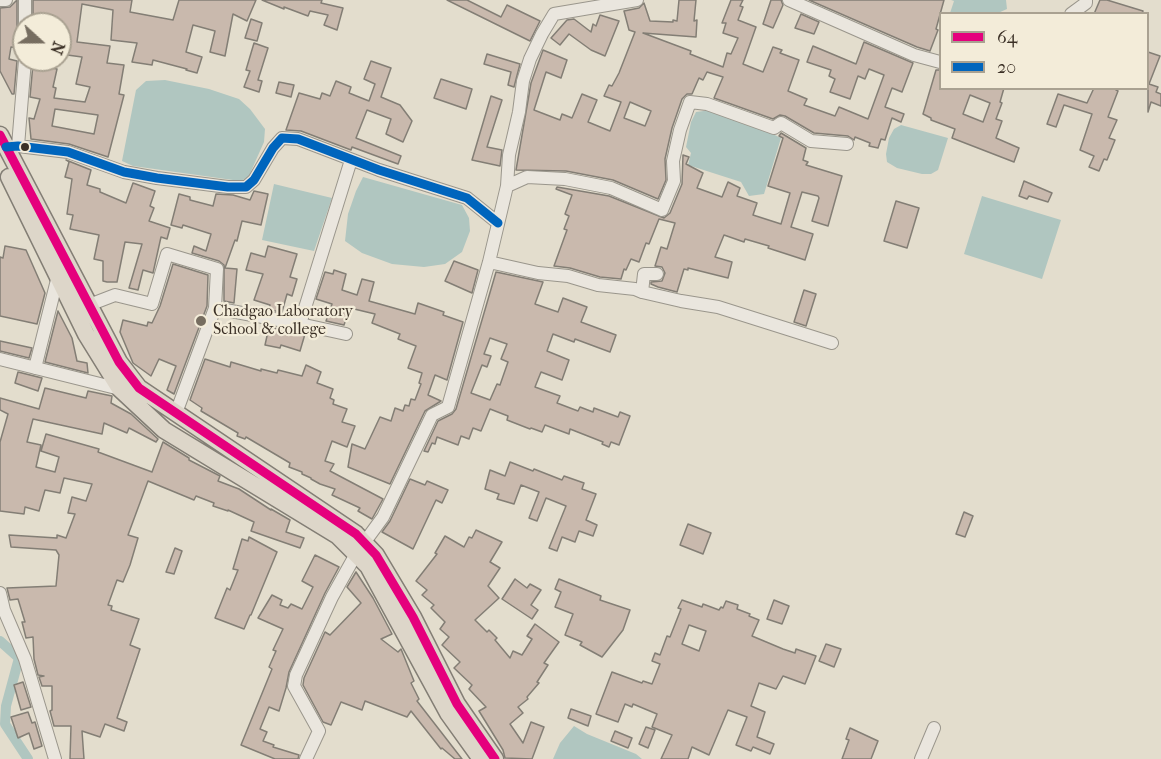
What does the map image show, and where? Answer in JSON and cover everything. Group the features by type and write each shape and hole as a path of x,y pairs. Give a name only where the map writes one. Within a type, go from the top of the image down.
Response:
{"highway":[{"path":"5,144 58,276 86,334 120,389 164,430 338,536 376,555 413,617 457,704 495,759"},
{"path":"5,144 119,362 139,387 356,534 368,566 448,713 481,759"}],"street":[{"path":"0,0 6,0"},
{"path":"306,759 319,731 294,686 296,675 332,597 360,548 383,517 432,415 447,407 489,262 507,186 509,155 519,112 523,81 542,34 554,14 614,2 637,0"},
{"path":"789,0 892,46 939,62"},
{"path":"1074,12 1086,3 1086,0"},
{"path":"22,72 5,144 68,152 124,172 228,187 246,187 254,180 273,148 282,138 298,139 351,160 467,198 498,223"},
{"path":"507,186 527,177 565,179 611,188 662,210 674,181 673,160 690,102 707,104 774,128 781,123 811,141 847,144"},
{"path":"300,324 351,160"},
{"path":"89,305 115,295 152,304 167,254 217,269 215,308 176,413"},
{"path":"489,262 718,307 832,343"},
{"path":"642,292 644,274 657,274"},
{"path":"35,368 58,276"},
{"path":"215,308 346,334"},
{"path":"0,359 120,389"},
{"path":"0,593 4,609 26,658 55,759"},
{"path":"921,759 934,728"}],"water":[{"path":"951,0 1006,0 1007,9 1000,12 950,12 954,1"},
{"path":"165,80 209,89 239,99 250,109 265,129 264,142 248,178 240,181 133,166 122,161 136,90 146,81"},
{"path":"711,110 756,126 781,138 764,194 749,196 741,182 688,165 691,153 686,147 691,122 696,112"},
{"path":"901,125 948,138 938,170 931,174 922,174 897,168 887,162 889,138 894,129"},
{"path":"363,177 462,205 469,218 470,231 462,252 445,264 424,267 392,264 362,253 345,241 348,214"},
{"path":"274,184 332,198 314,251 262,240"},
{"path":"982,196 1061,220 1042,279 964,254"},
{"path":"574,726 587,734 636,754 642,759 553,759 560,743"}],"building":[{"path":"17,0 17,12 12,12 12,47 9,59 12,60 12,72 16,72 14,94 0,71 0,8 10,7"},
{"path":"33,0 132,0 130,12 173,20 179,0 256,0 247,21 233,14 225,56 210,52 215,31 193,25 186,52 202,57 197,73 153,60 152,65 132,62 137,43 111,40 113,10 82,4 77,42 110,46 107,63 124,65 119,94 124,95 108,157 69,144 31,139 29,118 34,119 40,99 30,97 32,72 56,72 53,87 56,88 54,98 85,102 90,87 76,84 82,57 72,56 72,12 33,12","holes":["55,109 98,115 94,134 52,126"]},
{"path":"262,0 322,0 321,3 343,8 337,30 324,25 328,15 310,11 308,16"},
{"path":"447,0 467,0 501,17 507,5 540,21 530,41"},
{"path":"679,0 696,0 694,21 697,20 696,37 643,33 691,51 690,54 723,67 727,53 731,54 738,38 723,33 726,23 722,23 731,0 743,0 738,20 756,27 743,64 763,72 773,47 782,50 780,53 799,60 788,91 807,99 804,105 835,116 839,107 868,119 884,75 869,69 865,79 858,76 850,99 830,92 835,79 829,76 831,70 807,62 813,46 856,64 864,42 913,63 902,92 892,88 885,107 904,114 901,122 892,118 885,140 881,139 878,148 869,146 870,143 855,137 854,140 848,136 814,133 785,116 780,115 773,119 714,98 723,77 707,72 703,80 699,78 692,94 687,94 682,99 665,159 666,180 658,199 613,180 566,171 516,170 531,83 543,50 567,60 561,78 546,72 534,110 560,120 562,114 572,118 582,94 597,100 588,122 610,131 621,102 604,96 609,85 612,86 619,73 635,32 629,30 624,11 639,8 644,3 650,21 677,21","holes":["630,102 651,111 645,126 624,118"]},
{"path":"771,0 781,0 783,5 773,28 763,24"},
{"path":"809,0 944,0 939,12 936,29 938,30 930,51"},
{"path":"1100,0 1143,11 1143,12 1095,12"},
{"path":"801,14 819,22 814,34 795,28"},
{"path":"600,15 619,21 605,56 591,50 569,34 560,45 551,38 567,20 574,19 591,32 593,24 596,26"},
{"path":"251,19 262,23 257,41 245,38"},
{"path":"254,43 268,48 258,80 262,81 259,92 244,87 250,71 246,70"},
{"path":"1149,52 1160,56 1149,84"},
{"path":"487,54 520,64 514,87 508,85 511,72 484,64"},
{"path":"371,61 391,68 381,97 400,105 412,121 403,142 386,134 391,119 367,110 356,138 401,156 398,164 352,147 351,150 301,131 286,130 299,93 320,99 322,93 330,96 336,81 351,87 349,93 369,101 375,84 364,79"},
{"path":"936,70 939,70 939,90 1003,90 1000,102 1002,103 996,119 1002,121 996,138 1019,148 1014,162 952,138 955,129 931,120 923,114","holes":["970,95 990,103 983,122 963,114"]},
{"path":"441,79 472,89 466,109 434,98"},
{"path":"279,82 294,85 291,97 276,93"},
{"path":"1149,84 1158,87 1156,92 1161,94 1161,106 1151,102 1148,112"},
{"path":"1093,90 1118,91 1108,117 1117,120 1109,138 1115,140 1107,160 1104,159 1099,171 1089,167 1094,156 1080,150 1092,114 1064,105 1056,127 1047,124 1058,94 1087,103"},
{"path":"491,96 502,100 487,147 502,150 500,166 472,160"},
{"path":"781,133 806,148 803,160 808,162 806,165 842,176 828,226 812,221 818,196 802,192 791,227 813,234 805,260 768,248 769,246 745,239 744,242 724,235 715,257 732,262 728,278 688,268 688,270 684,269 677,292 658,287 651,282 662,281 665,273 662,267 655,266 661,247 667,249 675,223 659,219 639,262 631,259 621,279 600,277 554,266 567,230 564,229 569,216 565,214 572,195 556,189 557,187 609,196 664,218 670,213 682,184 683,155 689,157 686,164 703,173 697,188 722,197 728,182 740,188 737,196 757,203 753,215 781,224 790,193 768,186 783,138 779,136"},
{"path":"66,160 91,170 87,185 100,189 100,192 126,203 133,183 155,191 150,206 154,208 149,221 170,228 167,239 161,237 153,273 143,270 138,290 129,288 142,244 125,242 117,282 107,282 103,281 103,261 94,259 99,235 70,229 73,215 67,214 72,179 65,177 69,162"},
{"path":"1024,181 1052,193 1048,202 1029,196 1027,199 1019,196"},
{"path":"254,191 268,194 261,225 242,221 237,241 235,240 225,268 237,269 234,303 224,301 224,265 219,261 192,253 194,246 206,251 211,234 183,225 182,228 171,225 179,194 190,197 190,200 213,206 216,194 233,195 250,200"},
{"path":"896,201 919,208 907,248 884,241"},
{"path":"5,246 26,250 45,293 37,324 0,316 0,257 3,258"},
{"path":"268,246 297,254 290,277 297,279 292,296 287,294 282,312 269,310 270,305 254,300 263,274 246,270 251,253 265,257"},
{"path":"454,261 478,270 472,293 445,281"},
{"path":"173,264 208,275 207,306 174,394 167,390 176,366 159,359 151,376 133,363 120,332 123,320 147,326 148,322 152,323 160,306"},
{"path":"334,270 346,274 342,290 357,295 362,279 374,282 369,301 415,314 418,303 444,312 443,315 463,322 447,380 435,375 428,395 441,401 425,411 390,484 348,467 352,444 365,449 380,417 391,421 395,408 403,411 405,405 409,406 411,399 415,400 422,373 408,368 416,346 398,339 400,334 372,323 375,314 350,308 344,325 326,321 332,304 316,299 325,272 333,274"},
{"path":"496,272 543,282 535,304 558,312 563,298 587,307 581,322 616,335 610,352 575,339 574,342 553,334 547,351 569,360 562,380 541,372 535,387 560,396 557,403 578,411 580,407 593,412 594,408 618,417 620,412 630,416 619,445 611,442 609,447 602,444 603,442 570,429 569,434 545,425 542,432 530,429 507,420 508,416 490,409 481,431 473,428 469,439 461,436 458,445 437,437 435,444 432,443 428,452 424,451 438,421 452,414 456,409","holes":["490,338 507,344 501,359 508,362 500,385 497,384 490,400 471,393 482,365 487,367 491,356 484,354"]},
{"path":"804,290 816,294 806,326 794,322"},
{"path":"58,311 72,338 77,361 87,363 88,373 45,362"},
{"path":"269,327 305,334 300,351 281,345 280,348 265,345"},
{"path":"0,341 32,348 29,358 0,351"},
{"path":"205,359 230,367 231,362 261,371 261,369 277,373 278,370 302,376 306,365 321,372 317,383 333,389 330,398 334,400 333,404 347,409 342,422 355,426 347,447 332,441 325,461 334,464 330,471 383,499 372,519 358,511 360,508 332,495 335,489 320,484 302,472 289,467 290,463 246,437 245,439 237,436 238,433 201,411 202,408 190,400"},
{"path":"18,372 42,378 38,391 15,383"},
{"path":"45,388 86,398 88,391 112,396 111,403 131,414 158,439 156,442 129,428 127,433 104,423 102,434 33,419 27,442 41,445 36,467 55,472 59,457 41,451 46,434 99,449 98,452 152,472 163,442 189,460 220,476 218,481 239,489 290,520 286,532 304,538 300,548 251,531 254,522 213,506 214,503 196,496 194,500 148,481 128,535 138,538 130,565 123,582 117,580 108,605 112,606 111,610 139,619 130,645 140,649 117,718 127,722 124,731 105,724 100,737 82,731 84,759 70,759 71,726 54,726 50,711 52,710 52,686 42,686 39,677 44,676 38,675 34,659 33,637 26,638 22,622 25,622 18,599 10,600 7,588 56,586 59,555 56,550 11,547 9,535 57,538 57,535 66,538 75,514 68,513 72,497 86,501 92,484 64,478 60,493 45,490 39,511 25,507 24,514 0,511 0,442 8,414 0,410 0,398 39,409"},
{"path":"510,462 562,480 564,476 584,483 582,489 596,494 586,520 597,525 593,536 579,531 575,542 562,537 557,551 549,548 566,506 546,498 537,521 529,518 539,492 521,485 514,504 497,499 499,494 485,489 490,470 505,476"},
{"path":"410,479 425,485 427,481 448,490 442,503 436,500 413,549 382,532 390,521"},
{"path":"964,512 973,516 965,537 956,534"},
{"path":"688,524 711,533 703,554 680,545"},
{"path":"476,530 502,542 490,562 500,568 488,586 499,598 475,620 497,638 495,640 510,658 513,651 522,655 532,639 527,636 535,624 559,642 544,663 548,665 537,682 539,683 527,697 528,699 518,707 523,713 510,724 523,743 531,722 544,727 532,759 505,758 503,750 479,711 486,707 469,689 472,685 454,668 460,662 442,645 449,637 440,629 445,622 431,608 434,605 422,595 427,590 416,581 437,554 435,553 445,536 464,547"},
{"path":"249,537 277,552 244,629 215,618 227,588 230,590 238,570 233,569 242,539 248,541"},
{"path":"175,548 182,551 174,574 166,572"},
{"path":"315,555 339,567 289,672 279,711 269,707 260,729 267,732 263,741 274,745 273,747 299,755 298,759 275,759 241,745 272,669 269,667 276,651 273,650 283,629 258,618 272,595 282,600 280,605 288,608 291,604 302,609 313,587 302,581"},
{"path":"356,572 392,634 381,639 398,652 401,649 414,681 411,683 419,699 417,701 462,759 455,759 441,749 411,711 407,717 365,701 362,710 341,702 331,725 323,722 303,685 304,678 325,632 330,635 361,603 347,587"},
{"path":"515,579 527,588 530,584 541,590 531,605 538,610 532,619 502,599"},
{"path":"559,579 601,596 600,600 630,610 623,630 602,657 580,645 582,642 565,635 573,614 555,607 561,592 555,589"},
{"path":"682,600 719,610 723,608 726,601 738,605 737,609 759,620 752,636 795,653 796,649 816,656 805,684 783,676 776,689 759,683 751,706 765,712 757,737 774,744 770,754 753,747 751,751 736,745 747,717 728,710 709,755 692,747 688,759 661,759 672,735 652,727 657,714 633,704 632,707 625,704 618,722 596,714 612,672 642,683 643,681 652,684 660,664 652,661 655,653 660,655 667,636 670,637 681,609 678,608","holes":["689,625 706,631 699,651 682,644"]},
{"path":"774,600 789,606 782,624 767,619"},
{"path":"826,644 841,649 834,667 819,661"},
{"path":"23,682 31,707 21,710 14,685"},
{"path":"571,709 591,716 588,726 568,718"},
{"path":"28,712 32,723 35,722 42,746 34,749 29,733 18,738 11,717"},
{"path":"646,727 655,730 648,748 639,744"},
{"path":"850,728 878,741 871,759 842,759 849,740 846,739"},
{"path":"615,731 632,738 628,748 611,741"}],"waterway":[{"path":"0,641 19,658 6,706 5,724 28,759"}],"transit line":[{"name":"64","path":"0,135 119,362 139,388 356,534 376,555 413,617 457,704 495,759"},
{"name":"20","path":"6,147 18,146 68,152 124,172 157,178 228,187 246,187 254,180 273,148 282,138 298,139 379,170 467,198 498,223"}],"place":[{"name":"Chadgao Laboratory School & college","path":"201,321"}]}
